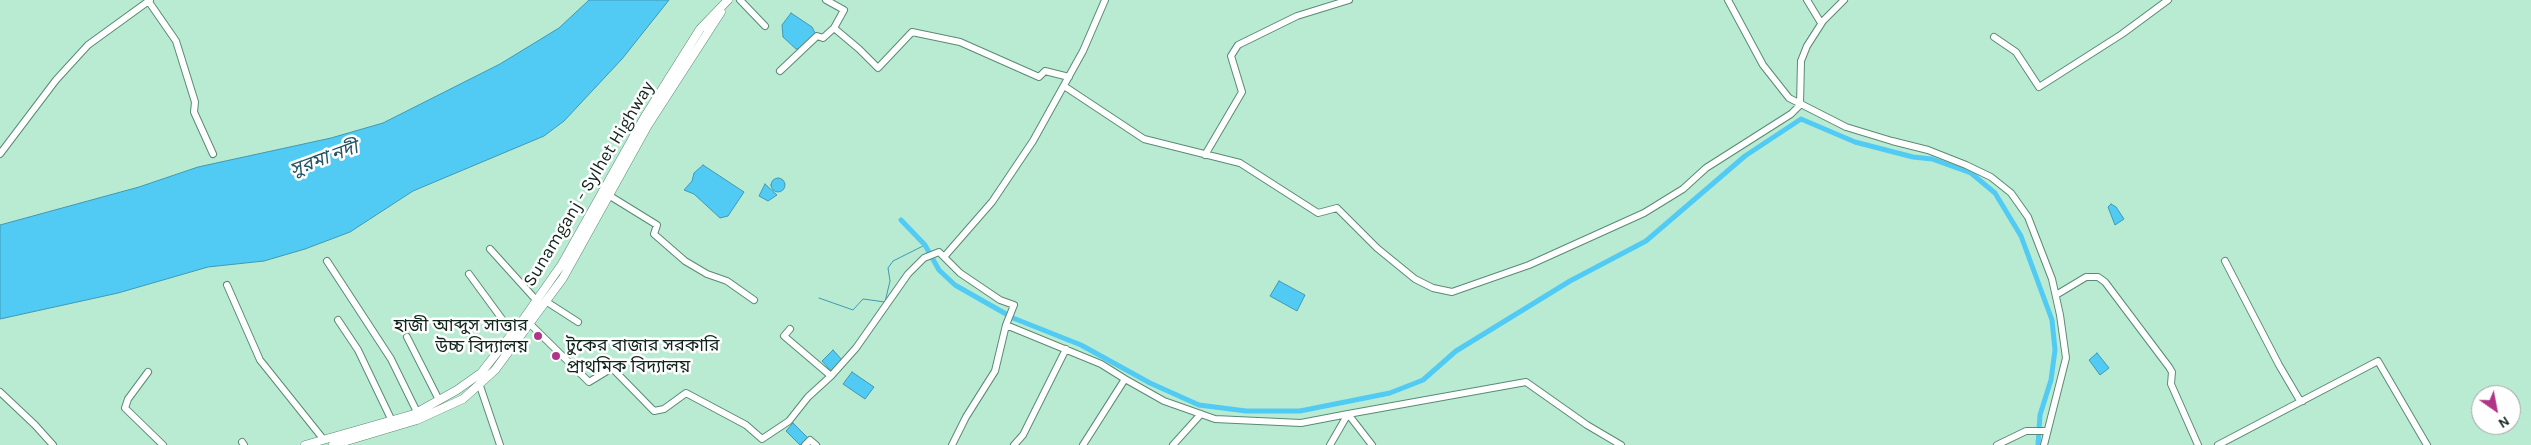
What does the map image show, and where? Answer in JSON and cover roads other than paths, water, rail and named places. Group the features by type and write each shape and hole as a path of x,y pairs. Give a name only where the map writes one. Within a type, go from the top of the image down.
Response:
{"main road":[{"name":"Sunamganj - Sylhet Highway","path":"333,445 346,443 417,420 463,398 480,386 547,302 610,196 700,29 729,0"},
{"path":"678,72 729,0"},
{"name":"Sunamganj - Sylhet Highway","path":"305,445 392,421 417,412 481,373 513,334 536,301 587,222 644,118 678,72"}],"street":[{"path":"740,0 765,26"},
{"path":"780,71 817,36 823,38 834,28 844,10 826,0"},
{"path":"530,324 589,382 612,368 654,410 664,409 686,393 746,425 762,439 790,421 808,397 831,376 856,348 908,274 924,258 942,254 963,238 992,202 1033,141 1083,51 1106,0"},
{"path":"1205,155 1242,92 1231,56 1238,45 1297,16 1349,0"},
{"path":"1728,0 1763,65 1789,98 1846,126 1928,150 1991,177 2011,193 2028,217 2056,296 2066,358 2044,445"},
{"path":"1807,0 1821,23"},
{"path":"1064,86 1144,139 1240,163 1318,213 1337,208 1377,248 1414,279 1433,288 1452,292 1529,265 1644,213 1683,189 1706,168 1791,114 1800,105 1801,61 1807,46 1821,23 1844,0"},
{"path":"1994,36 2016,52 2039,87 2122,34 2168,0"},
{"path":"0,154 56,80 88,46 149,1 176,40 195,102 194,112 213,154"},
{"path":"834,28 859,48 878,68 912,32 960,42 1039,78 1045,71 1069,77"},
{"path":"610,196 657,225 654,234 685,261 706,274 727,281 754,300"},
{"path":"490,248 536,301"},
{"path":"942,254 960,273 1014,307 1006,323 995,371 966,416 952,445"},
{"path":"326,261 391,358 417,412"},
{"path":"2225,261 2279,365 2299,399 2303,401"},
{"path":"469,274 513,334"},
{"path":"2056,296 2086,277 2098,277 2105,282 2172,372 2171,384 2198,445"},
{"path":"227,285 260,360 324,440"},
{"path":"547,302 578,322"},
{"path":"338,320 358,350 392,421"},
{"path":"1006,323 1101,364 1164,401 1215,420 1301,423 1526,382 1587,425 1622,445"},
{"path":"790,329 784,336 831,376"},
{"path":"407,337 439,400"},
{"path":"1014,445 1023,435 1066,349"},
{"path":"2218,445 2378,360 2427,445"},
{"path":"148,372 128,399 125,408 163,445"},
{"path":"1083,445 1125,379"},
{"path":"480,386 500,445"},
{"path":"0,392 53,445"},
{"path":"1173,445 1201,414"},
{"path":"1330,445 1348,414"},
{"path":"1348,414 1372,445"},
{"path":"1997,445 2032,430 2046,431"},
{"path":"804,445 810,440 816,445"}],"water":[{"name":"সুরমা নদী","path":"589,0 669,0 622,59 564,121 544,136 413,191 350,232 305,249 264,261 208,267 118,293 0,319 0,225 139,187 198,167 331,138 383,123 500,64 559,28"},
{"path":"791,13 812,27 815,33 803,49 796,49 783,37 782,25"},
{"path":"703,165 744,192 728,216 720,218 694,194 684,190 692,181 694,173"},
{"path":"778,178 783,180 785,185 783,190 778,192 773,190 771,185 773,180"},
{"path":"765,184 777,195 768,201 759,196"},
{"path":"2111,204 2116,207 2124,219 2115,225 2108,207"},
{"path":"1279,281 1305,295 1297,311 1270,296"},
{"path":"833,350 843,361 832,372 822,361"},
{"path":"2097,353 2109,368 2100,375 2089,360"},
{"path":"852,372 874,387 865,399 843,384"},
{"path":"793,423 808,438 800,445 786,431"}],"waterway":[{"path":"901,220 925,245 939,270 955,285 1013,318 1081,345 1150,383 1199,405 1246,411 1300,411 1390,393 1423,380 1456,351 1570,281 1646,241 1745,156 1801,119 1855,142 1913,157 1932,159 1971,173 1995,193 2021,236 2052,320 2055,350 2051,380 2040,415 2038,445"},
{"path":"819,298 853,310 863,299 885,302 890,281 888,268 893,261 925,245"}],"place":[{"name":"হাজী আব্দুস সাত্তার উচ্চ বিদ্যালয়","path":"538,336"},
{"name":"টুকের বাজার সরকারি প্রাথমিক বিদ্যালয়","path":"556,356"}]}
